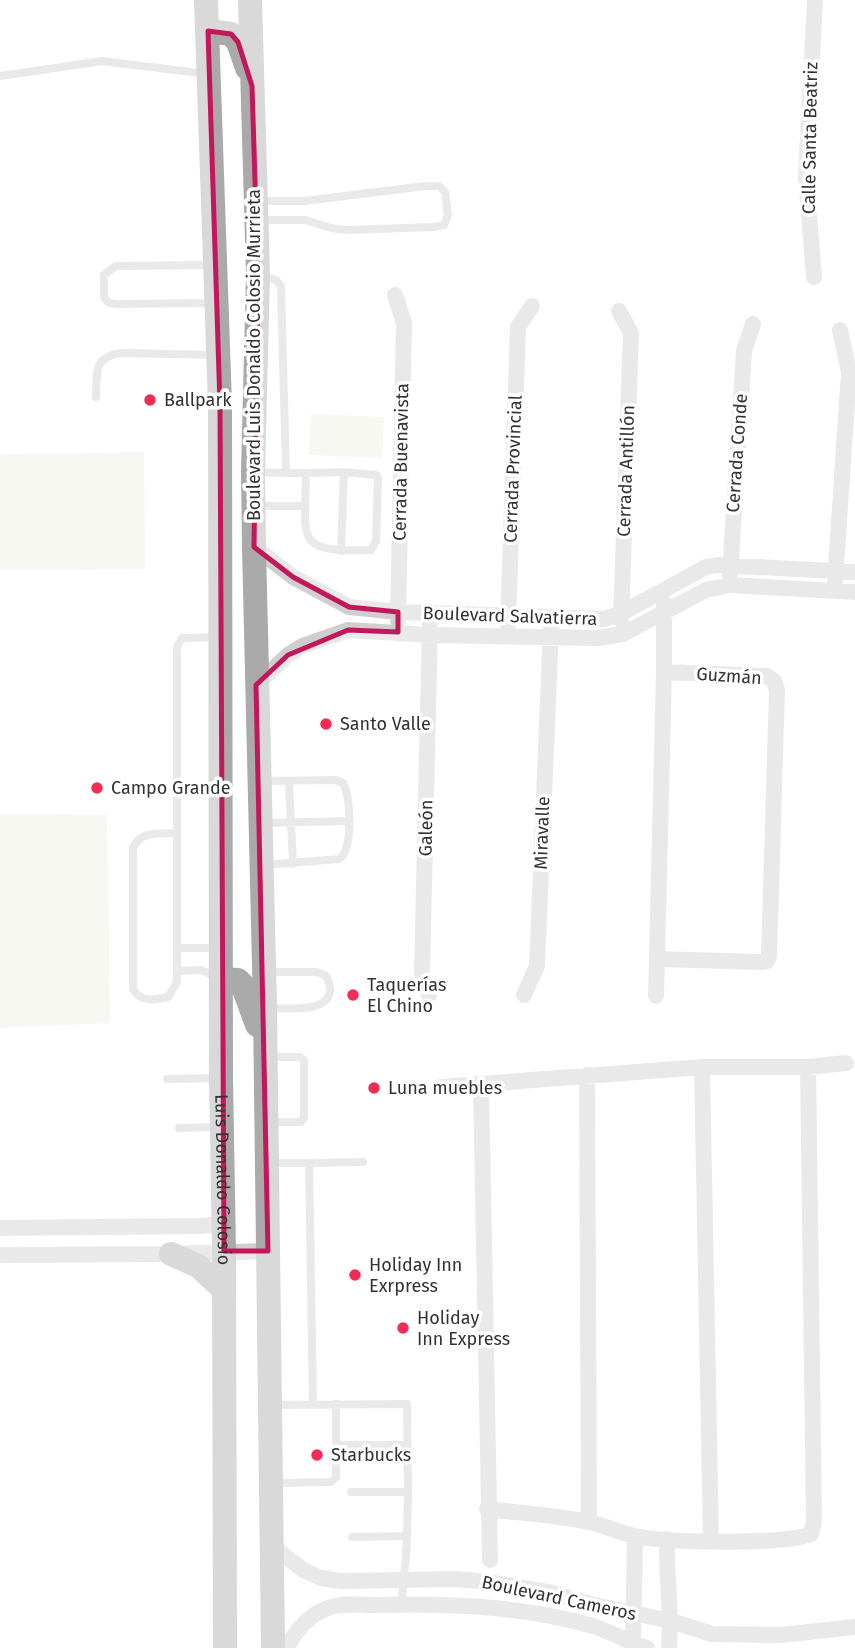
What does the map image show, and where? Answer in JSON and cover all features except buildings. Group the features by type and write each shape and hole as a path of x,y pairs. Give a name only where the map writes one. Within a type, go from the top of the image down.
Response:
{"main road":[{"name":"Boulevard Luis Donaldo Colosio Murrieta","path":"206,0 220,405 220,709"},
{"name":"Boulevard Luis Donaldo Colosio Murrieta","path":"250,0 258,274 253,472 256,697"},
{"path":"208,31 231,34 238,42 252,86"},
{"path":"220,405 232,430 254,438"},
{"path":"256,697 265,1008 273,1648"},
{"name":"Luis Donaldo Colosio","path":"220,709 225,1648"},
{"path":"220,889 237,934 244,939 263,942"},
{"path":"221,979 238,980 242,984 265,1047"},
{"path":"171,1254 198,1266 223,1289"}],"street":[{"name":"Calle Santa Beatriz","path":"814,277 806,177 816,0"},
{"name":"Cerrada Buenavista","path":"395,295 404,323 398,632"},
{"name":"Cerrada Provincial","path":"507,635 518,327 532,306"},
{"name":"Cerrada Antillón","path":"619,311 631,333 620,614 623,634"},
{"name":"Cerrada Conde","path":"730,585 744,351 753,324"},
{"path":"834,591 849,372 840,330"},
{"name":"Boulevard Salvatierra","path":"254,547 293,577 349,607 431,614 551,619 604,619 620,614 706,567 730,565 855,572"},
{"name":"Boulevard Salvatierra","path":"256,697 288,655 302,646 348,630 430,635 598,638 623,634 705,590 730,585 855,592"},
{"path":"656,996 665,611 662,590"},
{"path":"348,630 349,607"},
{"name":"Galeón","path":"429,995 422,973 431,614"},
{"name":"Miravalle","path":"524,995 537,966 551,619"},
{"name":"Guzmán","path":"658,959 761,962 767,961 769,957 777,690 774,681 766,676 664,672"},
{"path":"441,1087 702,1067 808,1067 846,1063"},
{"path":"702,1067 711,1541"},
{"path":"487,1509 589,1522 635,1536 667,1539 711,1541 800,1538 811,1534 814,1521 808,1067"},
{"path":"587,1075 589,1522"},
{"path":"481,1085 490,1560"},
{"path":"0,1228 223,1224"},
{"path":"0,1255 268,1251"},
{"path":"635,1536 634,1613 638,1646"},
{"path":"667,1539 666,1570 671,1621 669,1648"},
{"name":"Boulevard Cameros","path":"271,1545 303,1570 321,1578 341,1581 488,1582 548,1592 671,1621 712,1634 781,1635 855,1627"},
{"path":"486,1606 488,1582"},
{"name":"Boulevard Cameros","path":"288,1648 295,1632 306,1621 329,1607 402,1604 486,1606 595,1627 638,1646"}],"lane":[{"path":"0,76 102,61 210,74"},
{"path":"439,186 445,192 447,215 444,225 434,227 346,230 256,210 304,201 439,186"},
{"path":"304,201 305,220"},
{"path":"215,265 116,267 104,275 103,288 104,298 109,303 216,303"},
{"path":"258,274 276,280 281,286 286,473"},
{"path":"96,397 98,368 101,360 110,355 219,355"},
{"path":"253,472 344,472 376,475 376,541 371,551 323,550 310,541 304,529 306,473"},
{"path":"341,551 344,472"},
{"path":"254,506 305,506"},
{"path":"176,833 145,834 137,839 133,848 134,989 137,995 145,1000 168,997 177,982 177,647 182,638 220,638"},
{"path":"259,781 335,780 343,783 348,792 349,844 340,859 262,865"},
{"path":"289,782 293,864"},
{"path":"260,823 348,821"},
{"path":"177,948 220,948"},
{"path":"177,971 201,970 221,979"},
{"path":"264,973 317,972 325,975 330,987 328,998 316,1006 265,1008"},
{"path":"265,1047 304,1060 304,1118 301,1122 266,1122"},
{"path":"167,1079 221,1078"},
{"path":"178,1128 222,1127"},
{"path":"267,1163 363,1162"},
{"path":"309,1163 313,1404"},
{"path":"270,1405 406,1403 408,1406 407,1559 402,1580 402,1604"},
{"path":"270,1483 331,1482 336,1477 336,1404"},
{"path":"336,1445 408,1445"},
{"path":"351,1492 408,1492"},
{"path":"352,1537 407,1536"}],"highlighted area":[{"path":"208,31 231,34 238,42 252,86 258,274 254,547 293,577 349,607 398,612 398,632 348,630 288,655 256,685 268,1251 224,1251 220,405"}],"shaded area":[{"path":"311,414 384,417 382,458 309,455"},
{"path":"144,452 145,569 0,570 0,454"},
{"path":"0,814 107,815 110,1023 0,1028"}],"place":[{"name":"Ballpark","path":"150,400"},
{"name":"Santo Valle","path":"326,724"},
{"name":"Campo Grande","path":"97,788"},
{"name":"Taquerías El Chino","path":"353,995"},
{"name":"Luna muebles","path":"374,1088"},
{"name":"Holiday Inn Exrpress","path":"355,1275"},
{"name":"Holiday Inn Express","path":"403,1328"},
{"name":"Starbucks","path":"317,1455"}]}
